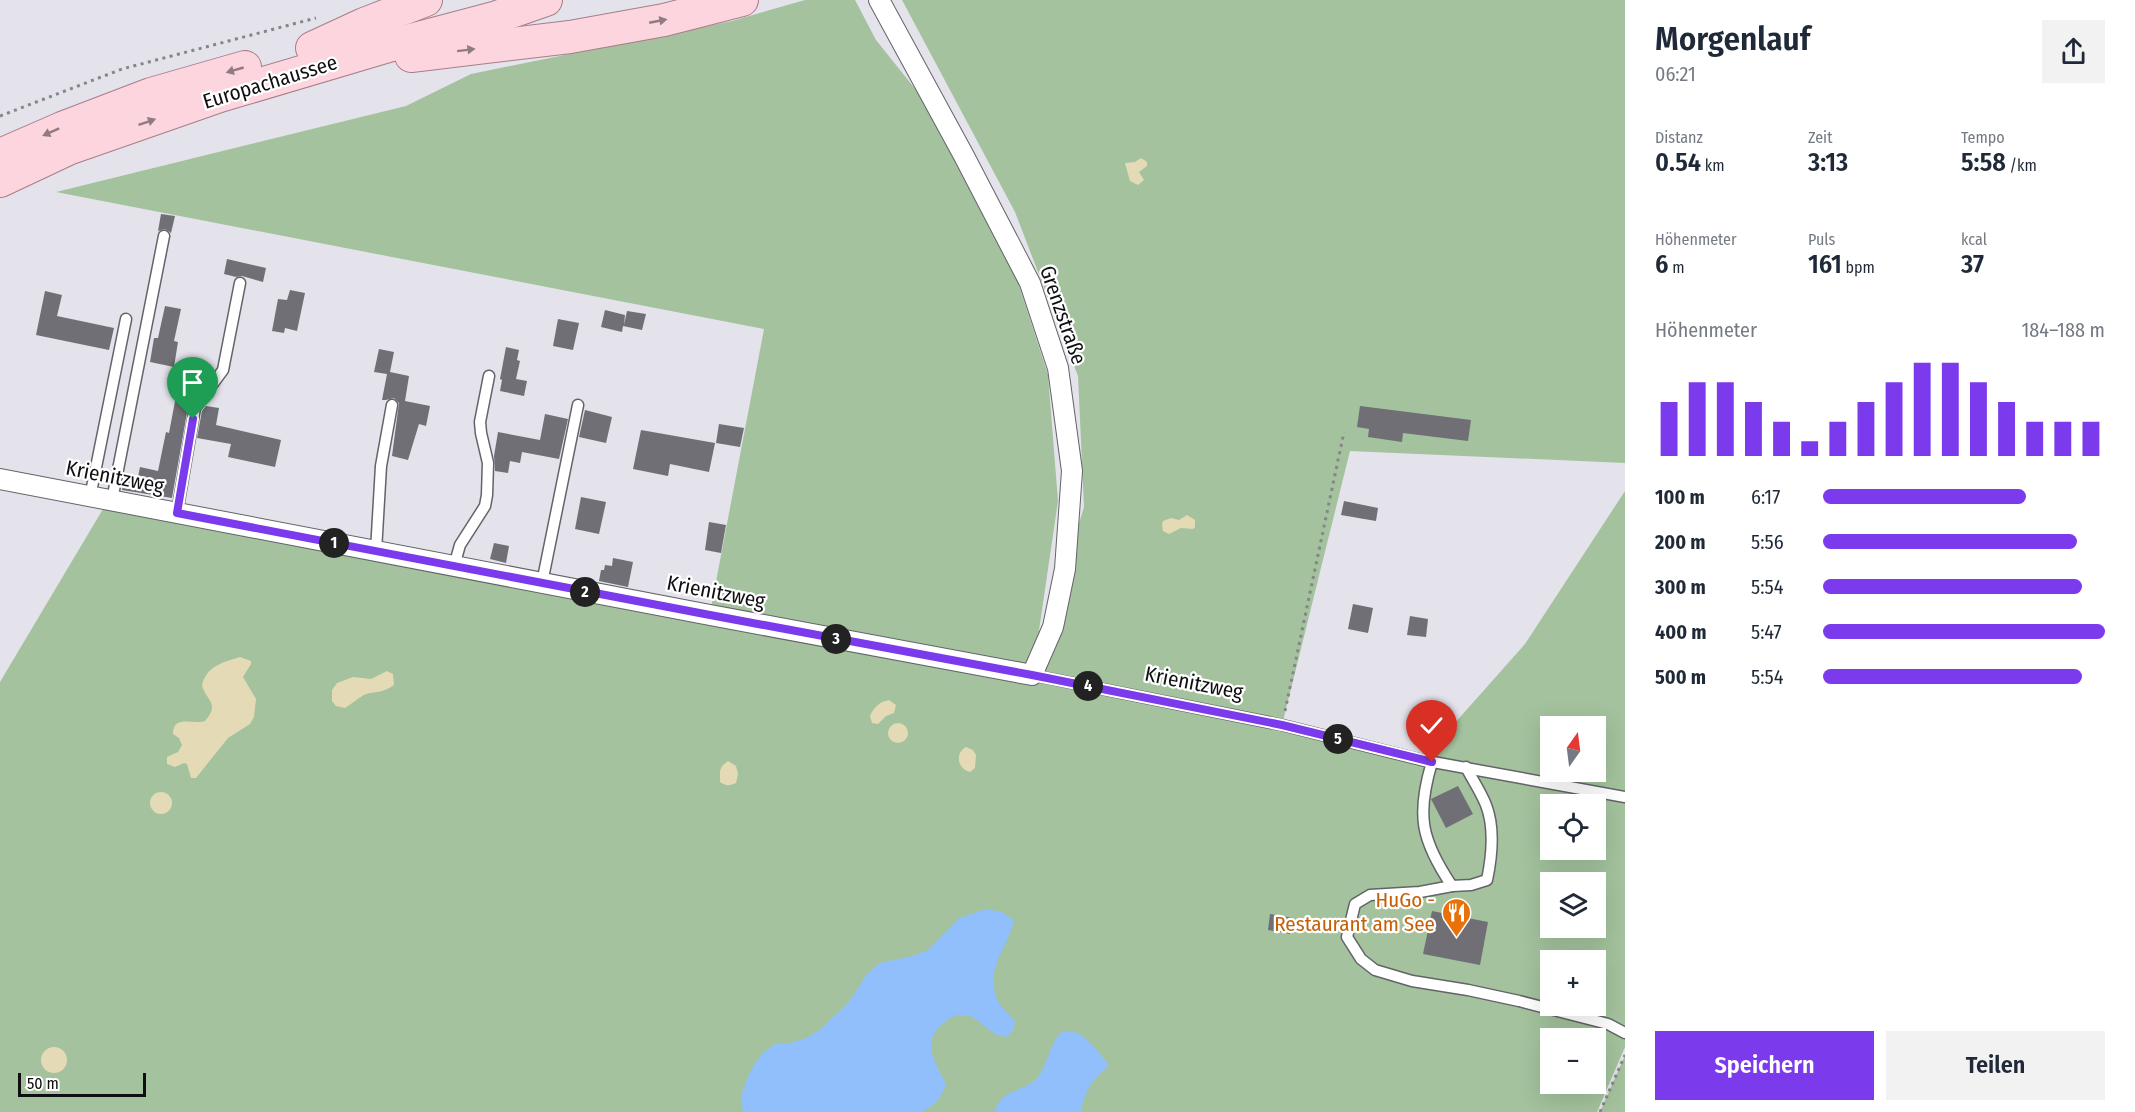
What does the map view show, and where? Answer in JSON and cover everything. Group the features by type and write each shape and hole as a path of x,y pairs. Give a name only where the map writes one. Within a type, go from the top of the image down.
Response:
{"main road":[{"path":"318,57 364,24 426,0"},
{"name":"Europachaussee","path":"0,181 92,141 220,96 369,37 490,6 529,0"},
{"name":"Europachaussee","path":"0,155 62,128 151,94 494,18 546,0"},
{"path":"318,57 397,58 570,37 664,20 742,0"}],"street":[{"name":"Grenzstraße","path":"879,0 1030,283 1058,368 1072,471 1065,569 1053,627 1032,675"},
{"name":"Krienitzweg","path":"0,479 1032,675"}],"lane":[{"path":"112,500 164,236"},
{"path":"177,513 195,408 223,370 240,283"},
{"path":"90,496 126,319"},
{"path":"454,566 460,545 485,506 488,463 480,422 489,376"},
{"path":"376,551 381,466 392,405"},
{"path":"542,583 578,405"},
{"name":"Krienitzweg","path":"1032,675 1282,725 1427,761 1625,797"},
{"path":"1427,761 1422,817 1425,833 1436,862 1452,886"},
{"path":"1466,767 1486,805 1491,832 1491,858 1487,880 1471,885 1420,892 1370,895 1355,904 1347,937 1361,959 1375,970 1412,981 1519,1001 1608,1024 1625,1033"}],"path":[{"path":"0,116 122,69 320,17"},
{"path":"1282,725 1344,432"},
{"path":"1600,1112 1625,1055"}],"green space":[{"path":"805,0 855,0 876,40 916,90 980,206 1018,282 1048,375 1058,501 1033,671 1084,507 1078,376 1015,212 902,0 1625,0 1625,463 1350,451 1282,725 1422,760 1525,644 1625,491 1625,1047 1606,1091 1606,1028 1540,1028 1540,1094 1605,1094 1597,1112 0,1112 0,682 103,509 711,608 764,329 56,192 406,106 471,74 732,21"},
{"path":"1625,1055 1625,1112 1600,1112"}],"sand":[{"path":"1141,158 1147,162 1147,166 1139,172 1144,180 1138,185 1130,181 1125,163 1135,162"},
{"path":"1187,515 1195,520 1193,529 1181,528 1169,534 1163,531 1163,521 1171,518 1179,520"},
{"path":"240,657 251,661 243,677 256,699 254,717 250,724 228,738 196,778 191,778 187,764 175,767 167,764 167,757 178,752 182,745 179,738 173,734 174,728 176,724 184,721 205,721 212,710 202,686 207,674 216,666"},
{"path":"387,671 393,674 394,685 390,688 366,694 345,708 336,706 332,701 332,690 337,683 353,677 371,679"},
{"path":"889,700 896,705 894,713 886,716 878,724 872,723 870,716 873,710"},
{"path":"894,723 902,723 908,729 908,737 902,743 894,743 888,737 888,729"},
{"path":"966,747 973,750 976,755 975,768 970,772 960,765 959,761 960,753"},
{"path":"728,761 736,766 738,774 736,783 731,785 720,782 720,771"},
{"path":"161,792 169,795 172,803 169,811 161,814 153,811 150,803 153,795"},
{"path":"54,1047 63,1051 67,1060 63,1069 54,1073 45,1069 41,1060 45,1051"}],"water":[{"path":"986,909 1003,912 1014,921 995,968 994,988 1002,1007 1015,1021 1014,1028 1008,1037 996,1035 971,1016 956,1015 944,1022 932,1038 931,1046 932,1054 946,1084 940,1098 934,1104 921,1112 743,1112 741,1096 755,1063 763,1053 775,1044 790,1043 806,1038 821,1029 849,1002 867,974 880,963 928,950 959,918"},
{"path":"1064,1031 1078,1033 1107,1062 1108,1067 1090,1086 1081,1112 995,1112 1002,1099 1027,1086 1038,1077 1056,1039"}],"building":[{"path":"161,214 175,216 171,233 165,229 158,231"},
{"path":"227,259 266,268 263,282 224,274"},
{"path":"290,290 305,293 297,331 285,328 284,333 272,331 278,299 287,300"},
{"path":"45,291 62,295 57,316 114,328 109,350 36,335"},
{"path":"165,306 181,309 174,341 178,342 174,367 150,362 154,338 158,338"},
{"path":"605,310 625,315 624,325 627,311 646,314 642,330 623,326 622,332 601,327"},
{"path":"558,319 579,323 573,350 553,346"},
{"path":"506,347 519,350 517,360 520,361 516,379 527,381 524,396 500,391"},
{"path":"379,349 394,352 390,372 409,376 405,401 430,406 426,426 419,424 408,460 392,456 399,403 394,398 382,400 387,374 374,372"},
{"path":"179,380 195,383 188,407 172,498 122,490 125,475 138,477 140,467 158,471 166,432 169,433"},
{"path":"206,406 219,408 216,425 281,440 275,467 228,457 231,444 197,438 202,411"},
{"path":"1360,406 1471,420 1468,441 1403,433 1402,442 1368,437 1369,429 1357,427"},
{"path":"585,410 612,417 606,443 579,437"},
{"path":"545,414 568,419 559,459 522,452 520,463 510,461 508,473 495,471 494,456 498,432 540,440"},
{"path":"719,424 744,428 740,447 716,443"},
{"path":"641,430 715,443 709,472 670,464 668,476 633,469"},
{"path":"581,497 606,502 599,534 575,529"},
{"path":"1344,501 1378,508 1376,521 1341,515"},
{"path":"709,522 726,525 721,553 705,550"},
{"path":"494,543 509,546 506,563 490,559"},
{"path":"613,558 633,562 628,587 599,581 601,570 604,570 605,565 612,566"},
{"path":"1353,604 1373,608 1368,633 1348,629"},
{"path":"1410,616 1428,619 1426,637 1407,635"},
{"path":"1458,786 1473,814 1446,828 1431,799"},
{"name":"HuGo - Restaurant am See","path":"1432,911 1488,922 1480,965 1423,954"},
{"path":"1270,914 1293,918 1290,934 1268,930"}],"place":[{"name":"HuGo - Restaurant am See","path":"1456,938"}],"route":[{"path":"193,419 177,513 1032,675 1282,725 1432,762"}]}
